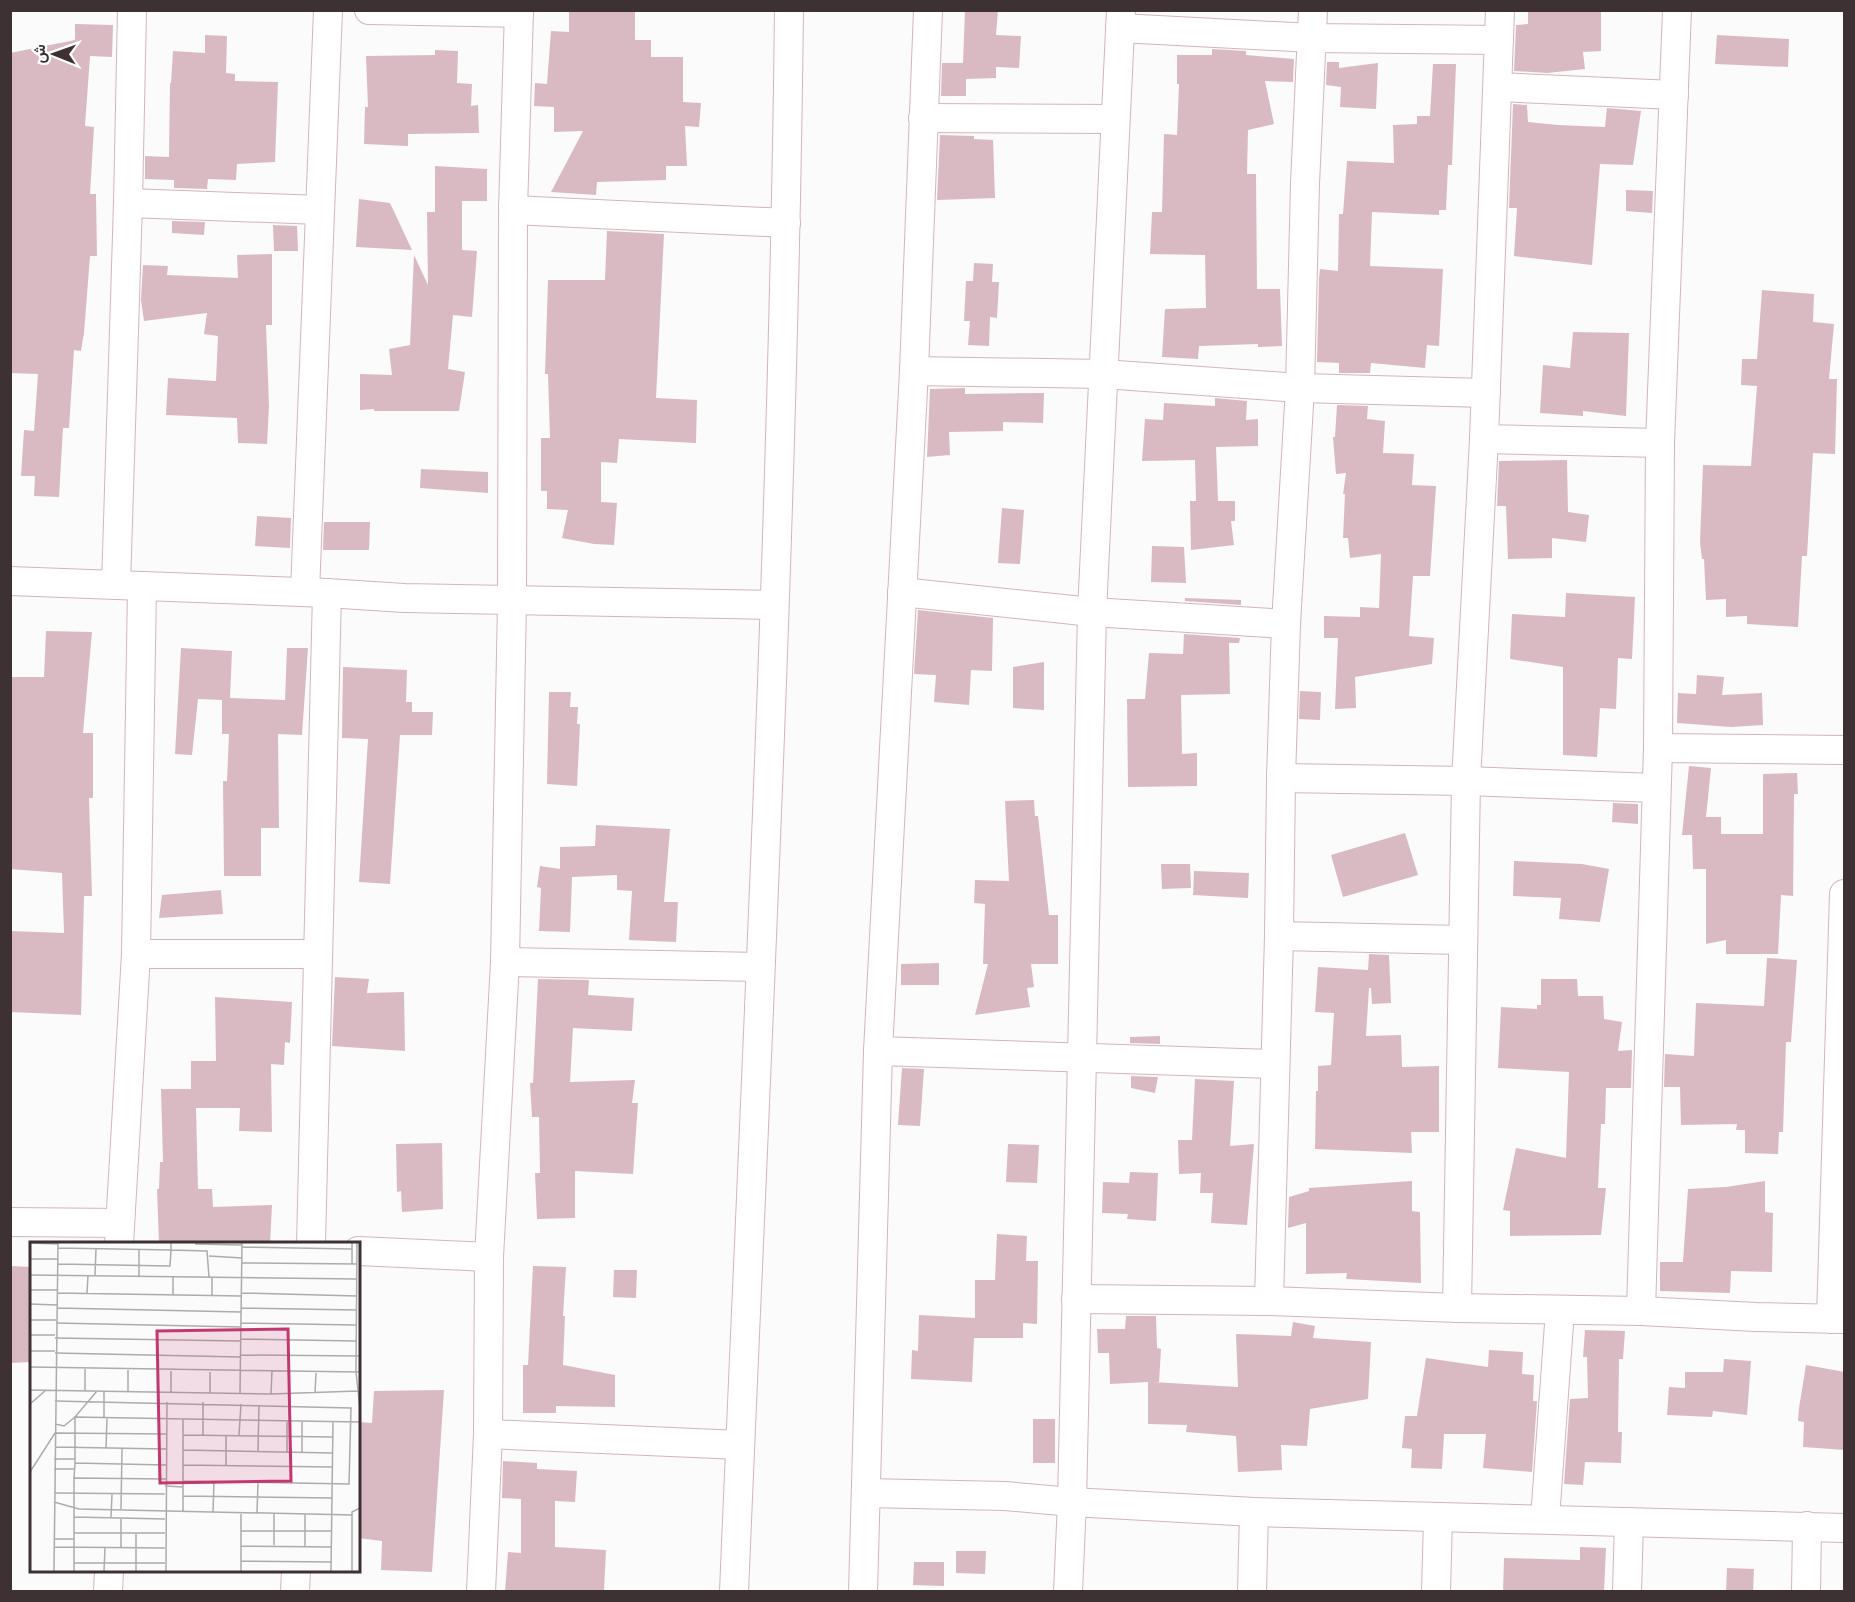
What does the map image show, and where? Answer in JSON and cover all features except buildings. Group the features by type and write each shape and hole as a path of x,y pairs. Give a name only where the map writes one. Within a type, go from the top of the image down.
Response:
{"street":[{"path":"10,1222 120,1233 136,954 129,585 128,203 132,10"},
{"path":"311,1242 317,954 316,592 320,210 328,10"},
{"path":"369,10 519,12 513,210 512,602 505,962 489,1257 488,1434 481,1592"},
{"path":"734,1592 770,750 786,223 789,10"},
{"path":"863,1592 878,1051 914,371 928,10"},
{"path":"1457,1308 1466,781 1484,439 1500,10"},
{"path":"1641,1311 1658,748 1660,443 1677,10"},
{"path":"1068,1592 1083,1057 1092,612 1120,19 1313,24 1499,40"},
{"path":"1269,1301 1281,778 1300,388 1305,184 1313,24"},
{"path":"1498,87 1674,95"},
{"path":"923,118 1115,119"},
{"path":"128,203 320,210"},
{"path":"513,210 786,223"},
{"path":"914,371 1103,374 1300,388 1486,393"},
{"path":"1484,439 1660,443"},
{"path":"10,581 512,602 774,605"},
{"path":"902,592 1092,612 1287,624"},
{"path":"1658,748 1845,750"},
{"path":"1281,778 1466,781 1656,788"},
{"path":"1076,1299 1269,1301 1838,1319 1845,894"},
{"path":"1279,936 1462,940"},
{"path":"136,954 317,954"},
{"path":"505,962 760,967"},
{"path":"878,1051 1274,1064"},
{"path":"360,1251 489,1257"},
{"path":"1545,1519 1560,1310"},
{"path":"488,1434 740,1445"},
{"path":"866,1493 1005,1496 1254,1512 1845,1528"},
{"path":"1252,1592 1254,1512"},
{"path":"1436,1592 1438,1518"},
{"path":"1627,1592 1629,1522"},
{"path":"1806,1592 1807,1526"},
{"path":"108,1592 109,1572"},
{"path":"295,1592 296,1572"}]}
